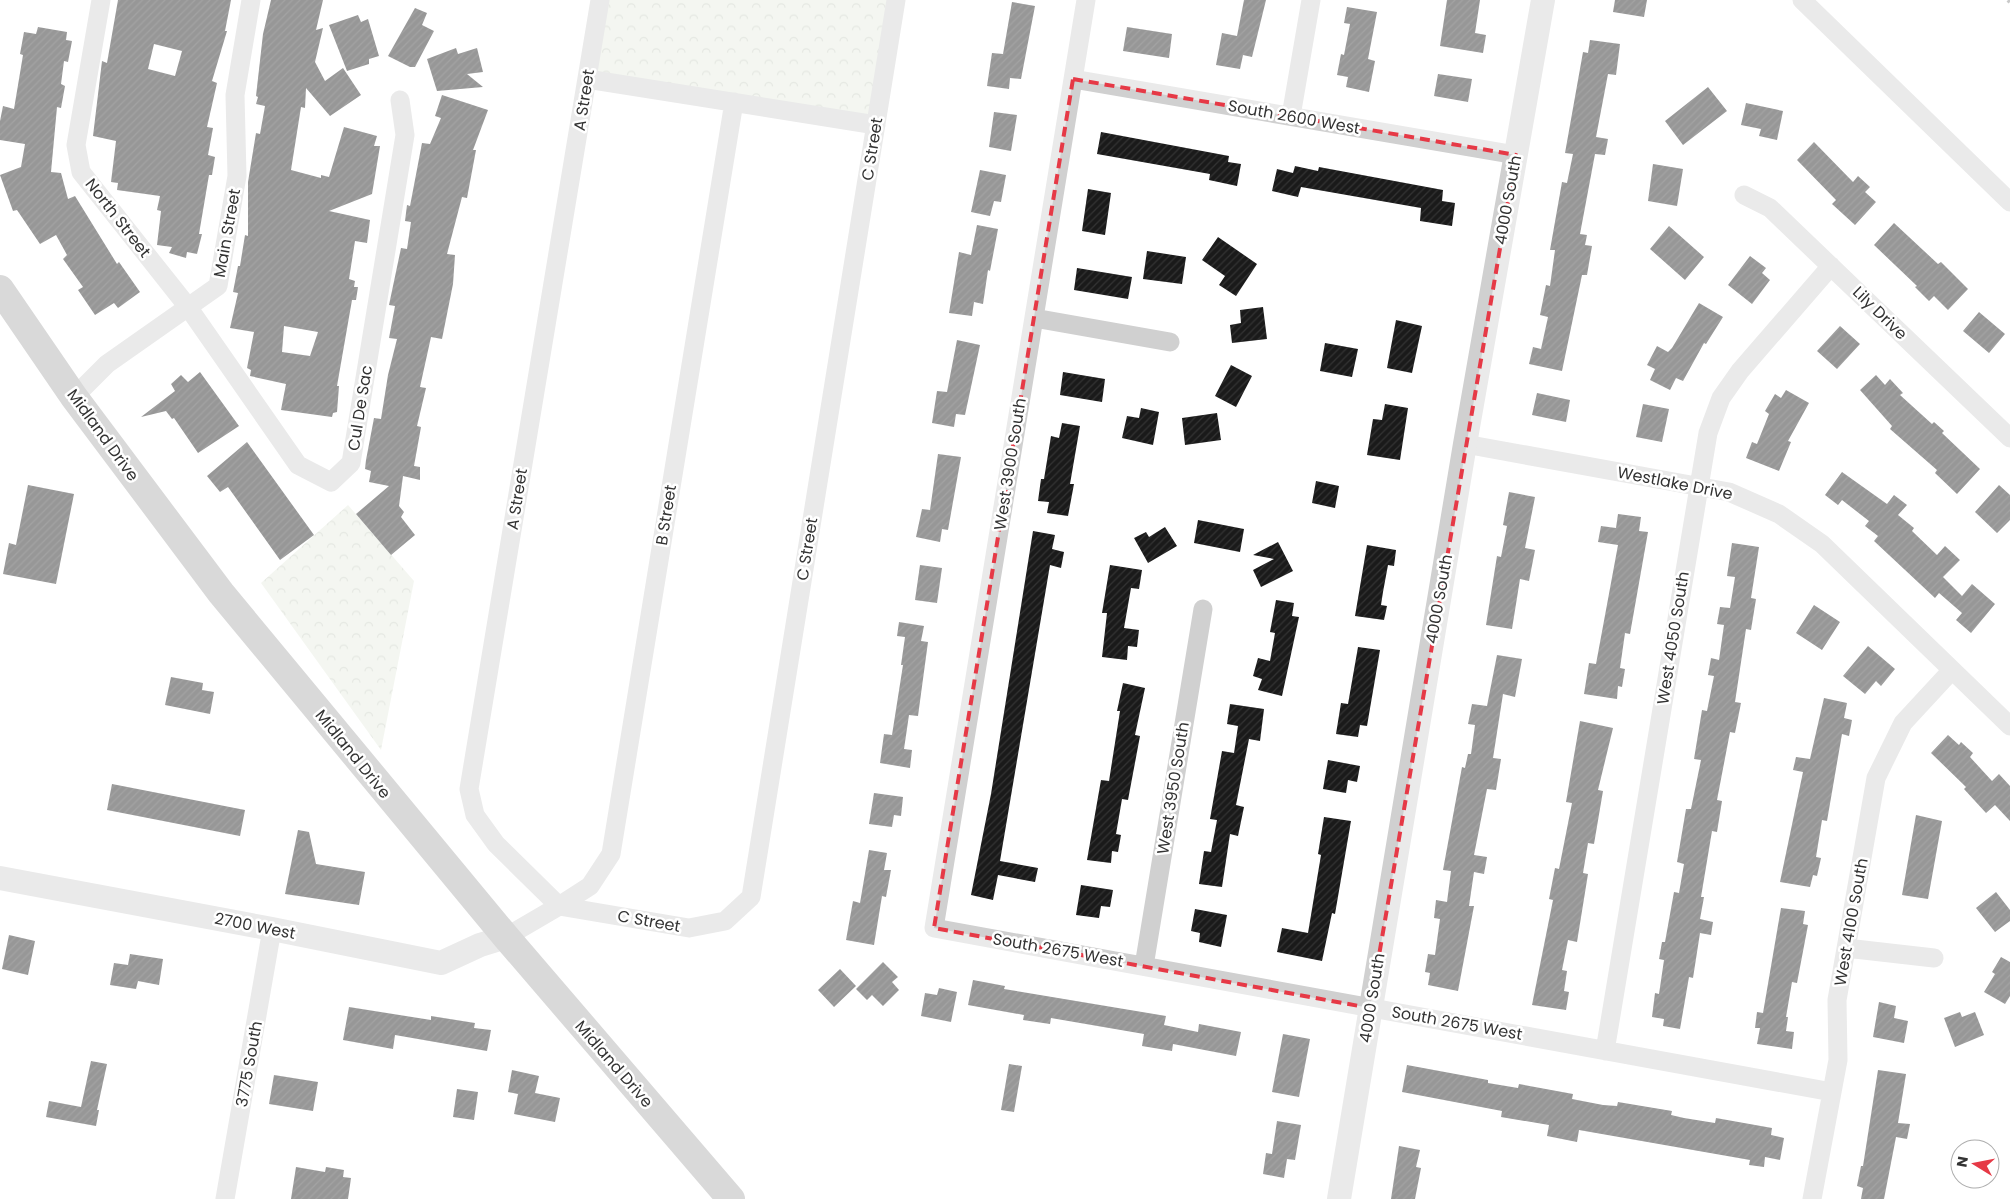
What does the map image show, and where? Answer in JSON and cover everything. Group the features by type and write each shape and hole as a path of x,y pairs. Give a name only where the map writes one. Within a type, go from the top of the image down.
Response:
{"main road":[{"name":"Midland Drive","path":"0,289 74,397 221,593 506,937 732,1199"}],"street":[{"name":"North Street","path":"101,0 76,146 82,172 188,306"},
{"name":"Main Street","path":"74,397 107,364 218,286 237,176 235,95 251,0"},
{"name":"A Street","path":"559,906 496,844 476,815 469,789 600,0"},
{"name":"C Street","path":"559,906 689,928 725,921 751,897 896,0"},
{"name":"West 3900 South","path":"934,928 1086,0"},
{"path":"1291,116 1311,0"},
{"name":"4000 South","path":"1339,1199 1465,444 1543,0"},
{"path":"1802,0 2010,202"},
{"path":"587,79 876,125"},
{"name":"South 2600 West","path":"1073,79 1516,155"},
{"name":"Cul De Sac","path":"188,306 298,465 331,482 351,463 405,136 400,100"},
{"name":"B Street","path":"559,906 590,886 611,854 734,102"},
{"name":"Lily Drive","path":"1744,195 1770,208 2010,438"},
{"name":"West 4050 South","path":"1606,1050 1708,433 1721,398 1740,371 1831,266"},
{"path":"1034,318 1170,342"},
{"name":"Westlake Drive","path":"1465,444 1730,492 1779,514 1822,544 2010,726"},
{"name":"West 3950 South","path":"1144,966 1203,609"},
{"name":"West 4100 South","path":"1812,1199 1838,1060 1837,1000 1876,778 1903,723 1952,670"},
{"name":"2700 West","path":"0,878 441,963 480,945 506,937"},
{"path":"506,937 559,906"},
{"name":"South 2675 West","path":"934,928 1832,1092"},
{"name":"3775 South","path":"225,1199 272,929"},
{"path":"1846,948 1934,958"}],"highlighted area":[{"path":"1073,79 1516,155 1370,1008 934,928"}],"green space":[{"path":"609,0 887,0 868,121 595,75"},
{"path":"348,505 414,581 381,750 261,583"}],"building":[{"path":"118,0 231,0 225,31 227,31 212,81 217,83 207,127 213,128 208,155 215,157 212,175 209,175 199,234 202,234 197,254 187,252 186,258 169,253 172,247 157,245 161,211 157,210 160,196 117,190 118,183 111,182 116,141 93,136 102,61 107,63","holes":["154,44 182,51 175,76 148,69"]},
{"path":"271,0 323,0 316,30 323,28 315,62 325,81 343,68 361,95 330,116 306,88 305,108 301,107 291,170 321,178 321,175 329,177 344,127 377,136 374,146 380,146 372,194 329,211 370,220 367,243 355,241 349,279 355,281 354,287 358,287 356,300 352,300 337,386 339,386 337,412 333,413 332,417 281,410 286,384 250,376 251,370 247,368 254,332 230,328 238,293 233,292 238,266 240,266 245,235 248,236 248,182 256,133 260,134 265,106 256,104 263,34","holes":["284,326 318,332 310,356 282,352"]},
{"path":"1244,0 1266,0 1252,57 1243,55 1240,69 1216,65 1222,33 1237,36"},
{"path":"1447,0 1480,0 1475,33 1486,35 1483,53 1440,46"},
{"path":"1615,0 1647,0 1644,17 1613,12"},
{"path":"1012,2 1035,6 1021,79 1010,78 1009,89 987,86 992,53 1003,54"},
{"path":"1347,7 1377,12 1368,59 1375,61 1369,92 1346,87 1348,77 1337,75 1341,54 1344,55 1350,24 1344,23"},
{"path":"415,8 427,13 422,25 434,31 415,67 410,67 388,56"},
{"path":"358,15 361,22 368,19 379,56 369,59 369,64 347,71 329,25"},
{"path":"38,27 67,32 66,40 72,41 68,62 64,61 61,84 65,86 61,108 57,107 51,172 61,173 68,199 75,196 117,264 119,262 140,292 118,308 114,303 95,315 78,290 83,287 63,259 67,255 56,235 40,244 17,210 13,211 0,175 21,167 25,144 0,140 0,121 3,106 14,109 23,55 20,54 24,32 36,34"},
{"path":"1127,27 1172,34 1169,58 1123,51"},
{"path":"1590,40 1620,44 1616,75 1608,74 1596,137 1608,139 1605,155 1595,154 1580,234 1587,235 1585,245 1592,246 1587,275 1582,275 1562,371 1529,364 1533,347 1541,349 1548,317 1540,315 1546,285 1550,286 1555,250 1550,250 1562,182 1567,183 1573,154 1565,153 1583,52 1588,53"},
{"path":"456,48 458,54 477,48 483,72 467,74 483,87 437,91 427,59"},
{"path":"1438,74 1472,79 1468,102 1434,96"},
{"path":"1708,87 1727,111 1683,145 1665,121"},
{"path":"442,95 488,110 473,150 476,150 467,198 462,197 447,254 455,255 453,284 442,339 431,337 420,387 426,388 417,426 421,427 414,466 420,467 420,480 403,476 399,506 404,512 401,517 415,535 391,555 356,514 389,486 369,482 371,471 365,469 366,460 374,418 381,419 388,375 397,339 389,338 395,306 389,305 401,248 407,249 411,222 405,221 407,205 410,206 422,143 430,144 441,118 435,116"},
{"path":"1746,103 1783,111 1777,140 1759,136 1761,129 1741,125"},
{"path":"994,112 1017,115 1011,151 989,147"},
{"path":"1101,132 1229,156 1228,162 1241,164 1237,186 1209,180 1210,174 1097,154"},
{"path":"1814,142 1853,182 1858,176 1870,187 1865,192 1876,202 1855,225 1832,204 1836,200 1797,160"},
{"path":"1653,164 1683,169 1677,206 1648,201"},
{"path":"1295,166 1318,171 1319,167 1443,190 1442,201 1455,203 1452,226 1420,221 1421,208 1301,187 1298,197 1272,191 1277,169 1293,173"},
{"path":"980,170 1006,175 1001,202 994,201 990,216 971,212"},
{"path":"1088,189 1111,193 1105,235 1082,231"},
{"path":"1894,223 1938,264 1941,262 1968,289 1948,310 1934,296 1929,301 1915,287 1917,286 1874,245"},
{"path":"977,225 998,229 990,271 988,270 983,304 974,302 972,316 949,313 959,252 971,255"},
{"path":"1669,226 1704,257 1685,280 1650,249"},
{"path":"1218,237 1257,264 1236,296 1219,285 1225,276 1202,260"},
{"path":"1147,251 1186,257 1182,284 1143,279"},
{"path":"1750,256 1766,268 1762,273 1770,280 1752,304 1728,285"},
{"path":"1077,268 1132,277 1128,299 1074,290"},
{"path":"1699,303 1723,317 1706,344 1704,343 1683,381 1676,378 1670,390 1650,380 1655,369 1647,365 1657,346 1668,352 1672,348"},
{"path":"1263,307 1267,339 1232,343 1230,325 1241,323 1240,310"},
{"path":"1979,312 2005,334 1989,353 1963,331"},
{"path":"1396,320 1422,326 1412,373 1387,368"},
{"path":"1840,326 1860,344 1837,369 1817,351"},
{"path":"957,340 980,345 965,415 956,414 954,427 932,423 937,391 947,392"},
{"path":"1325,343 1358,349 1352,377 1320,371"},
{"path":"1231,365 1252,376 1236,407 1215,396"},
{"path":"200,372 239,426 198,453 174,418 172,419 166,411 141,417 175,391 171,384 181,375 188,382"},
{"path":"1063,372 1105,379 1102,402 1060,395"},
{"path":"1876,375 1885,385 1890,379 1903,393 1900,395 1932,424 1934,422 1944,431 1942,433 1980,469 1957,494 1935,473 1937,470 1890,429 1892,426 1860,390"},
{"path":"1786,390 1809,403 1788,441 1791,442 1779,471 1746,458 1752,442 1757,444 1769,414 1765,411 1775,394 1781,398"},
{"path":"1537,393 1570,400 1566,422 1532,415"},
{"path":"1385,404 1408,408 1400,460 1367,455 1373,419 1382,420"},
{"path":"1643,404 1669,409 1662,442 1636,437"},
{"path":"1141,408 1159,412 1153,445 1122,438 1127,416 1139,418"},
{"path":"1217,413 1221,440 1185,445 1182,418"},
{"path":"1062,423 1080,426 1070,484 1074,484 1068,516 1047,513 1049,502 1038,501 1041,479 1044,479 1051,436 1059,438"},
{"path":"247,442 314,535 280,560 228,487 220,492 207,476"},
{"path":"938,454 961,457 948,530 942,529 940,542 916,537 922,509 930,510"},
{"path":"1842,472 1887,504 1894,495 1907,505 1898,515 1914,528 1912,531 1937,555 1945,546 1960,560 1943,577 1962,596 1972,584 1995,604 1971,633 1956,620 1962,613 1939,593 1935,598 1874,541 1878,536 1865,526 1869,521 1842,500 1838,505 1825,495"},
{"path":"1316,481 1339,486 1335,508 1312,503"},
{"path":"28,485 74,494 56,584 3,574 9,543 16,545"},
{"path":"1999,485 2010,495 2010,520 1997,533 1975,512"},
{"path":"1509,492 1535,497 1525,548 1535,550 1529,581 1520,579 1512,629 1486,625 1497,556 1501,557 1507,526 1503,525"},
{"path":"1618,514 1641,517 1639,531 1648,532 1630,634 1625,633 1620,668 1625,669 1622,687 1618,686 1617,699 1584,694 1589,663 1596,664 1618,545 1598,542 1601,526 1616,528"},
{"path":"1198,520 1244,529 1240,552 1194,543"},
{"path":"1165,527 1177,546 1148,563 1134,538 1146,532 1149,537"},
{"path":"1033,531 1055,535 1052,549 1064,552 1061,568 1050,565 1000,861 1038,868 1035,882 998,875 993,900 971,895 991,794"},
{"path":"1278,542 1293,571 1261,587 1253,570 1274,559 1253,555"},
{"path":"1732,543 1759,547 1751,598 1756,599 1751,630 1746,629 1735,702 1741,703 1735,733 1730,732 1717,800 1722,801 1717,832 1712,831 1701,897 1704,897 1700,919 1713,922 1711,935 1700,933 1693,978 1689,977 1680,1029 1663,1026 1664,1019 1652,1017 1655,993 1659,994 1664,960 1659,959 1662,942 1665,942 1674,892 1679,893 1684,864 1677,862 1686,809 1691,809 1701,760 1694,759 1702,710 1707,711 1714,676 1708,675 1711,658 1719,660 1724,625 1717,624 1720,607 1730,608 1735,577 1727,576"},
{"path":"1367,545 1396,550 1394,566 1388,565 1383,592 1381,605 1387,606 1384,620 1355,616"},
{"path":"920,565 942,568 937,603 915,600"},
{"path":"1110,565 1142,570 1139,589 1131,588 1124,628 1139,630 1137,647 1128,646 1127,660 1102,657 1107,613 1102,613"},
{"path":"1276,600 1294,603 1292,616 1299,617 1282,696 1258,690 1262,679 1253,676 1258,658 1270,661 1275,633 1270,632"},
{"path":"1814,605 1840,622 1822,650 1796,633"},
{"path":"899,622 924,626 921,641 928,642 918,716 909,715 904,749 912,750 910,768 880,763 884,734 892,735 903,665 901,665 905,637 897,636"},
{"path":"1868,646 1895,669 1881,686 1876,681 1865,694 1843,676"},
{"path":"1358,647 1380,650 1367,726 1360,725 1358,737 1336,734 1341,703 1348,704"},
{"path":"1497,655 1522,659 1515,697 1503,694 1493,758 1501,759 1496,790 1487,789 1474,855 1487,857 1484,874 1474,872 1469,906 1474,906 1458,991 1428,985 1430,973 1425,972 1428,954 1435,955 1440,919 1434,918 1436,900 1447,902 1451,871 1443,870 1462,767 1465,768 1468,754 1471,754 1475,725 1468,724 1472,704 1487,706"},
{"path":"171,677 203,683 202,690 214,692 210,714 165,705"},
{"path":"1123,683 1145,688 1135,735 1140,736 1128,800 1122,799 1116,834 1121,835 1118,852 1112,851 1111,863 1087,860 1101,780 1109,781 1120,711 1117,711"},
{"path":"1824,698 1847,703 1844,718 1852,720 1849,736 1842,734 1827,821 1822,820 1816,857 1821,858 1817,876 1813,875 1810,887 1780,882 1803,772 1793,770 1796,757 1810,759"},
{"path":"1230,704 1264,709 1260,741 1249,739 1236,805 1244,807 1238,836 1230,834 1222,887 1199,884 1204,851 1211,852 1217,820 1210,819 1222,751 1234,753 1238,726 1227,724"},
{"path":"1580,721 1613,728 1598,790 1603,791 1594,844 1588,843 1583,873 1588,874 1577,942 1568,940 1562,970 1567,971 1564,991 1569,992 1566,1010 1532,1005 1553,900 1549,899 1555,868 1559,869 1572,803 1566,802"},
{"path":"1948,735 1959,745 1961,742 1973,753 1970,757 1992,781 1999,774 2010,786 2010,821 1995,805 1986,813 1964,789 1966,787 1931,753"},
{"path":"1328,760 1360,766 1357,782 1348,780 1346,793 1323,789"},
{"path":"112,784 245,810 240,836 107,810"},
{"path":"874,793 903,797 901,816 894,815 892,827 869,824"},
{"path":"1916,815 1942,821 1928,899 1902,895"},
{"path":"1324,817 1351,821 1335,914 1332,913 1322,961 1277,952 1282,928 1308,933 1321,855 1318,854"},
{"path":"298,830 309,832 316,864 365,872 359,905 285,894"},
{"path":"869,850 887,853 884,870 891,870 886,897 882,896 874,945 846,940 853,901 860,903"},
{"path":"1081,885 1113,890 1110,907 1101,906 1099,918 1076,915"},
{"path":"1996,892 2010,910 2010,921 1995,932 1976,908"},
{"path":"1781,908 1805,911 1803,924 1808,925 1797,983 1792,982 1786,1017 1788,1017 1786,1031 1794,1032 1792,1049 1757,1044 1760,1028 1755,1028 1757,1012 1763,1013"},
{"path":"1195,909 1227,915 1221,947 1199,942 1200,933 1191,931"},
{"path":"9,935 35,941 28,975 2,969"},
{"path":"130,954 163,959 159,985 138,981 136,989 110,985 114,963 128,965"},
{"path":"2001,957 2010,962 2010,996 2005,1004 1984,992 1995,974 1992,972"},
{"path":"883,962 898,977 892,982 899,990 883,1006 872,995 867,1000 856,989"},
{"path":"840,969 856,986 834,1007 818,990"},
{"path":"973,980 1005,986 1004,989 1166,1016 1164,1025 1198,1032 1199,1024 1241,1032 1236,1056 1173,1044 1172,1051 1142,1046 1144,1034 1051,1018 1050,1024 1023,1020 1024,1015 968,1005"},
{"path":"939,988 957,992 951,1022 921,1016 925,993 937,995"},
{"path":"1879,1002 1896,1006 1894,1018 1908,1021 1904,1043 1873,1037"},
{"path":"349,1007 431,1020 431,1016 475,1023 474,1028 491,1030 487,1051 395,1035 393,1049 343,1040"},
{"path":"1960,1012 1962,1017 1975,1012 1984,1035 1955,1047 1944,1018"},
{"path":"1283,1034 1310,1039 1299,1097 1272,1092"},
{"path":"91,1061 107,1064 97,1110 99,1110 96,1126 46,1117 49,1101 81,1107"},
{"path":"1009,1064 1022,1066 1014,1112 1001,1110"},
{"path":"1407,1065 1488,1080 1488,1083 1518,1088 1519,1084 1573,1094 1572,1099 1603,1105 1617,1106 1618,1102 1672,1111 1671,1115 1684,1118 1715,1123 1716,1118 1772,1128 1771,1135 1784,1138 1780,1160 1765,1157 1764,1167 1749,1165 1750,1160 1579,1130 1577,1142 1547,1136 1549,1125 1501,1117 1502,1111 1402,1092"},
{"path":"512,1070 539,1076 535,1093 560,1098 555,1122 514,1114 518,1094 508,1092"},
{"path":"1878,1070 1906,1074 1898,1123 1910,1124 1907,1139 1896,1137 1884,1199 1861,1199 1863,1188 1857,1186 1861,1166 1863,1166"},
{"path":"274,1075 318,1082 313,1111 269,1104"},
{"path":"457,1089 478,1092 474,1120 453,1117"},
{"path":"1277,1121 1301,1125 1295,1160 1287,1159 1284,1178 1263,1174 1266,1153 1272,1154"},
{"path":"1399,1146 1420,1150 1416,1167 1421,1168 1415,1199 1391,1199"},
{"path":"296,1167 325,1172 326,1167 344,1170 343,1177 351,1178 348,1199 291,1199"}]}
